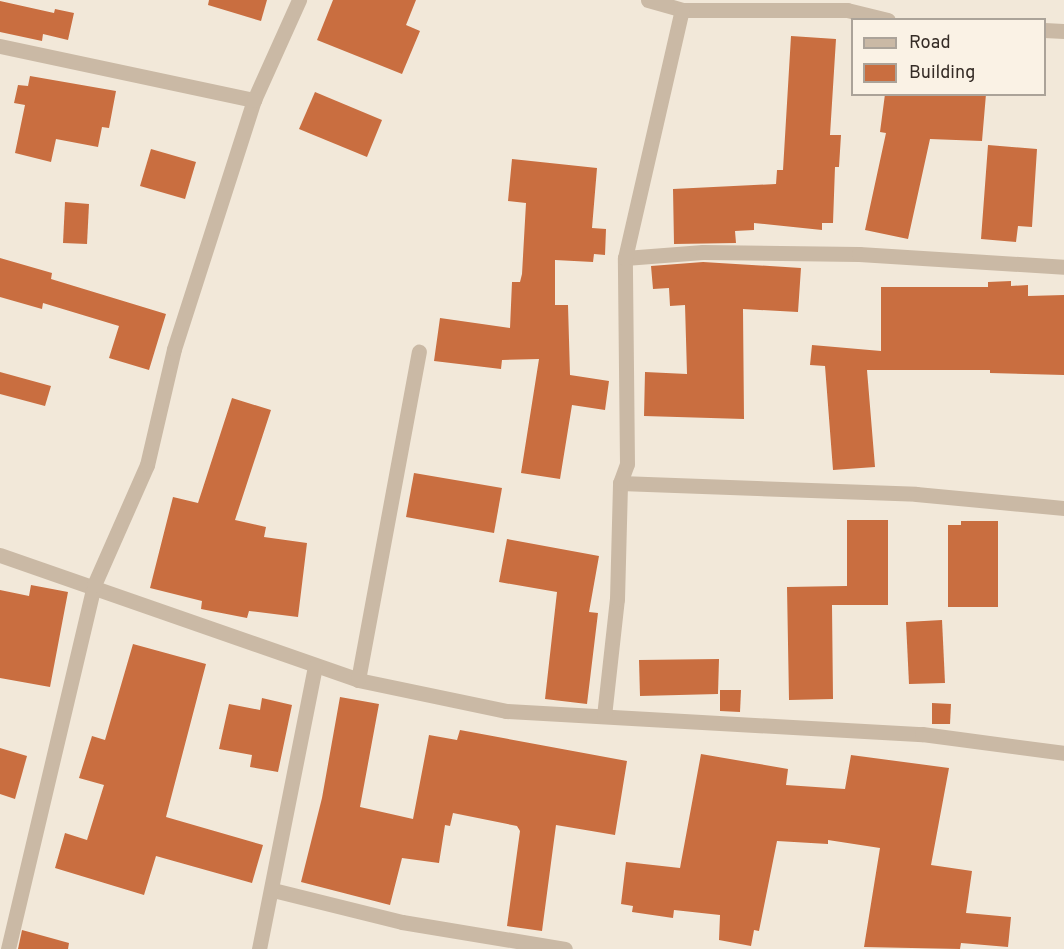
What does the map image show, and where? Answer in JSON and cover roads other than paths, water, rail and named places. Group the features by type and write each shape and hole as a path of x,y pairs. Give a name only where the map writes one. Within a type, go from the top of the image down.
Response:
{"street":[{"path":"8,949 94,585 147,465 174,349 254,100 299,0"},
{"path":"648,0 682,10 849,5 883,18"},
{"path":"604,716 617,598 620,483 627,464 625,258 682,10"},
{"path":"1046,30 1064,31"},
{"path":"0,46 254,100"},
{"path":"625,258 703,252 860,254 1064,267"},
{"path":"358,680 419,352"},
{"path":"620,483 916,494 1064,508"},
{"path":"0,555 94,585 358,680 506,711 922,734 1064,753"},
{"path":"259,949 273,890 315,666"},
{"path":"273,890 402,922 565,949"}]}
